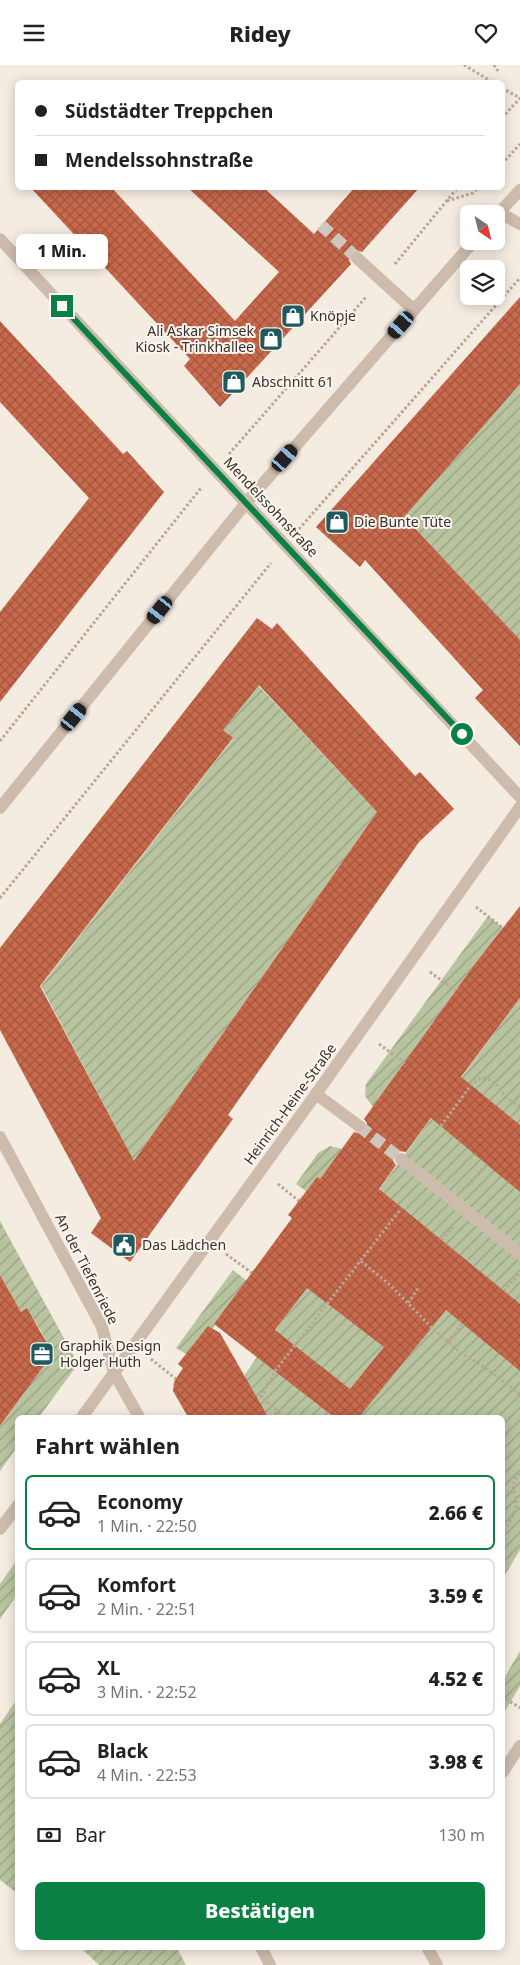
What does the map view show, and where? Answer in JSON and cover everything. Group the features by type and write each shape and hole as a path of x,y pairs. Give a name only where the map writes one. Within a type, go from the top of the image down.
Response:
{"street":[{"path":"505,206 520,190"},
{"path":"505,218 520,225"},
{"name":"Mendelssohnstraße","path":"0,239 520,797"},
{"path":"0,808 246,503 466,250"},
{"path":"357,258 414,310"},
{"name":"Heinrich-Heine-Straße","path":"83,1415 316,1094 520,807"},
{"path":"316,1094 359,1126"},
{"name":"An der Tiefenriede","path":"0,1137 102,1327 114,1373 137,1415"},
{"path":"401,1159 520,1254"},
{"path":"0,1529 15,1509"},
{"path":"505,1768 520,1746"},
{"path":"262,1950 270,1965"},
{"path":"429,1950 437,1965"}],"path":[{"path":"464,65 489,80"},
{"path":"494,65 498,71"},
{"path":"505,90 520,98 505,115"},
{"path":"505,160 520,144"},
{"path":"0,741 216,469 381,280 455,190"},
{"path":"446,201 473,193 476,190"},
{"path":"0,898 286,545 520,278"},
{"path":"459,893 503,928"},
{"path":"412,959 456,991"},
{"path":"361,1031 404,1063"},
{"path":"441,1126 471,1085 481,1078 489,1079 496,1083 508,1099 520,1106"},
{"path":"455,1202 487,1164"},
{"path":"261,1170 299,1201"},
{"path":"282,1415 262,1397 275,1371 400,1210"},
{"path":"210,1241 252,1273"},
{"path":"361,1261 390,1285 461,1353 519,1391"},
{"path":"504,1291 520,1273"},
{"path":"408,1303 419,1287"},
{"path":"448,1342 462,1323"},
{"path":"134,1345 176,1379"},
{"path":"505,1529 517,1504 513,1481 520,1473"},
{"path":"505,1698 520,1708"}],"green space":[{"path":"520,384 520,649 465,582 428,543 400,521"},
{"path":"258,685 377,812 139,1154 127,1181 118,1131 41,986 233,739 223,730"},
{"path":"488,916 503,928 474,965 373,1107 365,1096 366,1084"},
{"path":"520,998 520,1550 505,1575 505,1415 255,1415 245,1399 234,1391 271,1336"},
{"path":"330,1146 342,1149 320,1179 317,1177 306,1191 296,1184 318,1153"},
{"path":"0,1221 78,1364 40,1415 15,1415 15,1450 0,1471 0,1427 48,1359 49,1353 45,1339 27,1308 21,1312 0,1275"},
{"path":"233,1270 247,1281 212,1329 186,1354 176,1348"},
{"path":"15,1563 15,1598 0,1619 0,1584"},
{"path":"520,1651 520,1686 505,1711 505,1677"},
{"path":"15,1702 15,1891 0,1880 0,1724"},
{"path":"83,1950 178,1950 186,1965 99,1965"}],"building":[{"path":"33,190 114,190 235,321 279,272 190,190 266,190 314,234 352,190 417,190 362,252 355,250 351,253 349,260 351,264 220,407 184,366 190,359"},
{"path":"520,297 520,384 404,517 520,640 520,746 475,698 483,690 365,560 360,567 316,527"},
{"path":"0,321 123,454 127,451 164,492 0,702 0,612 89,498 0,402"},
{"path":"257,618 272,629 277,623 415,776 420,772 454,809 419,842 228,1115 233,1119 130,1262 91,1233 101,1218 0,1030 0,948","holes":["259,685 377,812 134,1161 40,986 233,738 223,730"]},
{"path":"520,906 520,998 461,1077 520,1125 520,1192 431,1118 406,1152 399,1151 394,1154 393,1161 396,1165 379,1189 520,1304 520,1371 446,1310 361,1415 331,1415 214,1324 292,1218 288,1215 317,1177 320,1179 354,1132 362,1134 366,1130 367,1123 364,1119 474,965","holes":["307,1288 384,1347 350,1389 275,1330"]},
{"path":"0,1275 21,1312 27,1308 48,1345 49,1352 48,1360 0,1426"},
{"path":"208,1326 220,1333 267,1415 187,1415 173,1391 174,1382 183,1368 178,1364"}],"tunnel":[{"path":"321,225 357,258"},
{"path":"359,1126 401,1159"}],"place":[{"name":"Knöpje","path":"293,316"},
{"name":"Ali Askar Simsek Kiosk - Trinkhallee","path":"271,339"},
{"name":"Abschnitt 61","path":"234,382"},
{"name":"Die Bunte Tüte","path":"337,522"},
{"name":"Das Lädchen","path":"124,1245"},
{"name":"Graphik Design Holger Huth","path":"42,1354"}],"route":[{"path":"62,306 462,734"}]}
